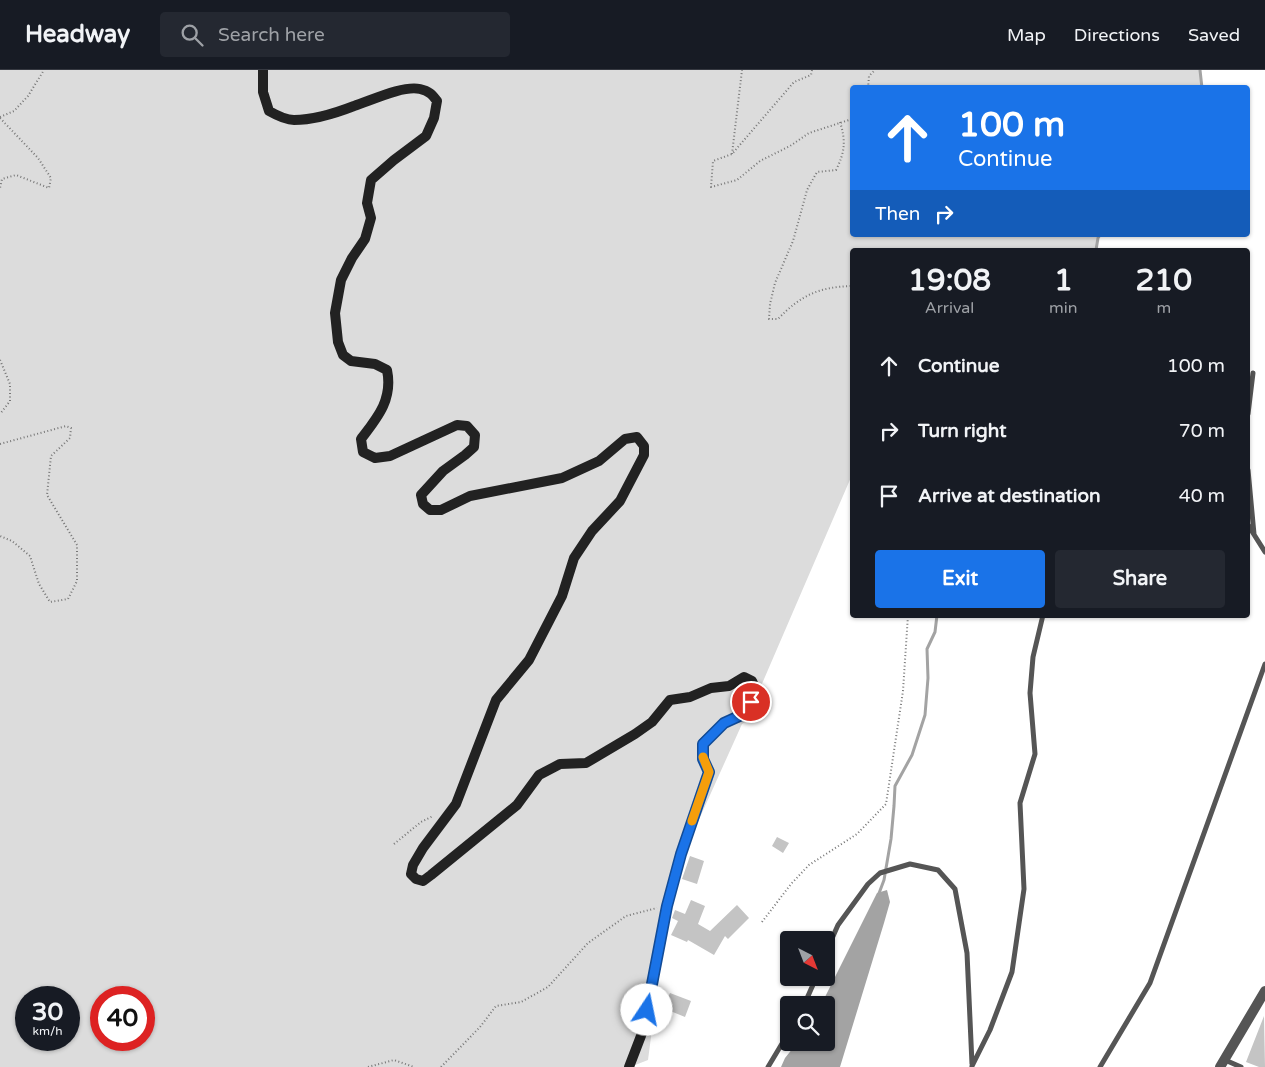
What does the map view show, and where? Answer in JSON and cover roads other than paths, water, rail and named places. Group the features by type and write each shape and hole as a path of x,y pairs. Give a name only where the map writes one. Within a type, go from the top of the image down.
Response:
{"street":[{"path":"264,70 263,92 269,111 279,117 293,120 353,107 385,94 418,88 431,92 437,101 434,118 426,136 371,180 367,203 371,218 365,240 352,258 341,280 335,313 338,342 343,355 351,361 375,364 387,370 390,384 382,411 361,439 363,452 375,458 390,456 457,425 467,426 475,435 474,447 465,456 443,471 421,495 423,504 430,510 442,510 470,496 562,478 599,461 625,439 637,437 644,446 644,455 620,501 592,531 574,558 562,596 528,660 496,700 456,804 423,848 413,865 411,874 416,880 423,881 431,876 517,805 539,775 560,764 586,763 652,722 670,700 690,696 711,688 729,686 744,677 752,681 756,690 746,713 724,723 703,744 703,759 709,772 681,854 667,906 644,1028 630,1067"},
{"path":"1223,1064 1265,991"}],"lane":[{"path":"1250,398 1253,373"},
{"path":"1250,491 1254,534"},
{"path":"1250,528 1265,552"},
{"path":"972,1067 990,1030 1012,972 1024,889 1020,803 1035,754 1030,694 1033,657 1042,618"},
{"path":"1100,1067 1150,983 1265,664"},
{"path":"835,932 868,884 880,873 910,864 938,870 955,889 967,953 972,1067"},
{"path":"768,1067 780,1047"},
{"path":"1223,1064 1241,1067"}],"waterway":[{"path":"1200,70 1202,85"},
{"path":"1096,248 1099,237"},
{"path":"878,896 884,880 891,839 895,786 912,755 925,715 928,678 927,649 935,632 937,618"}]}
